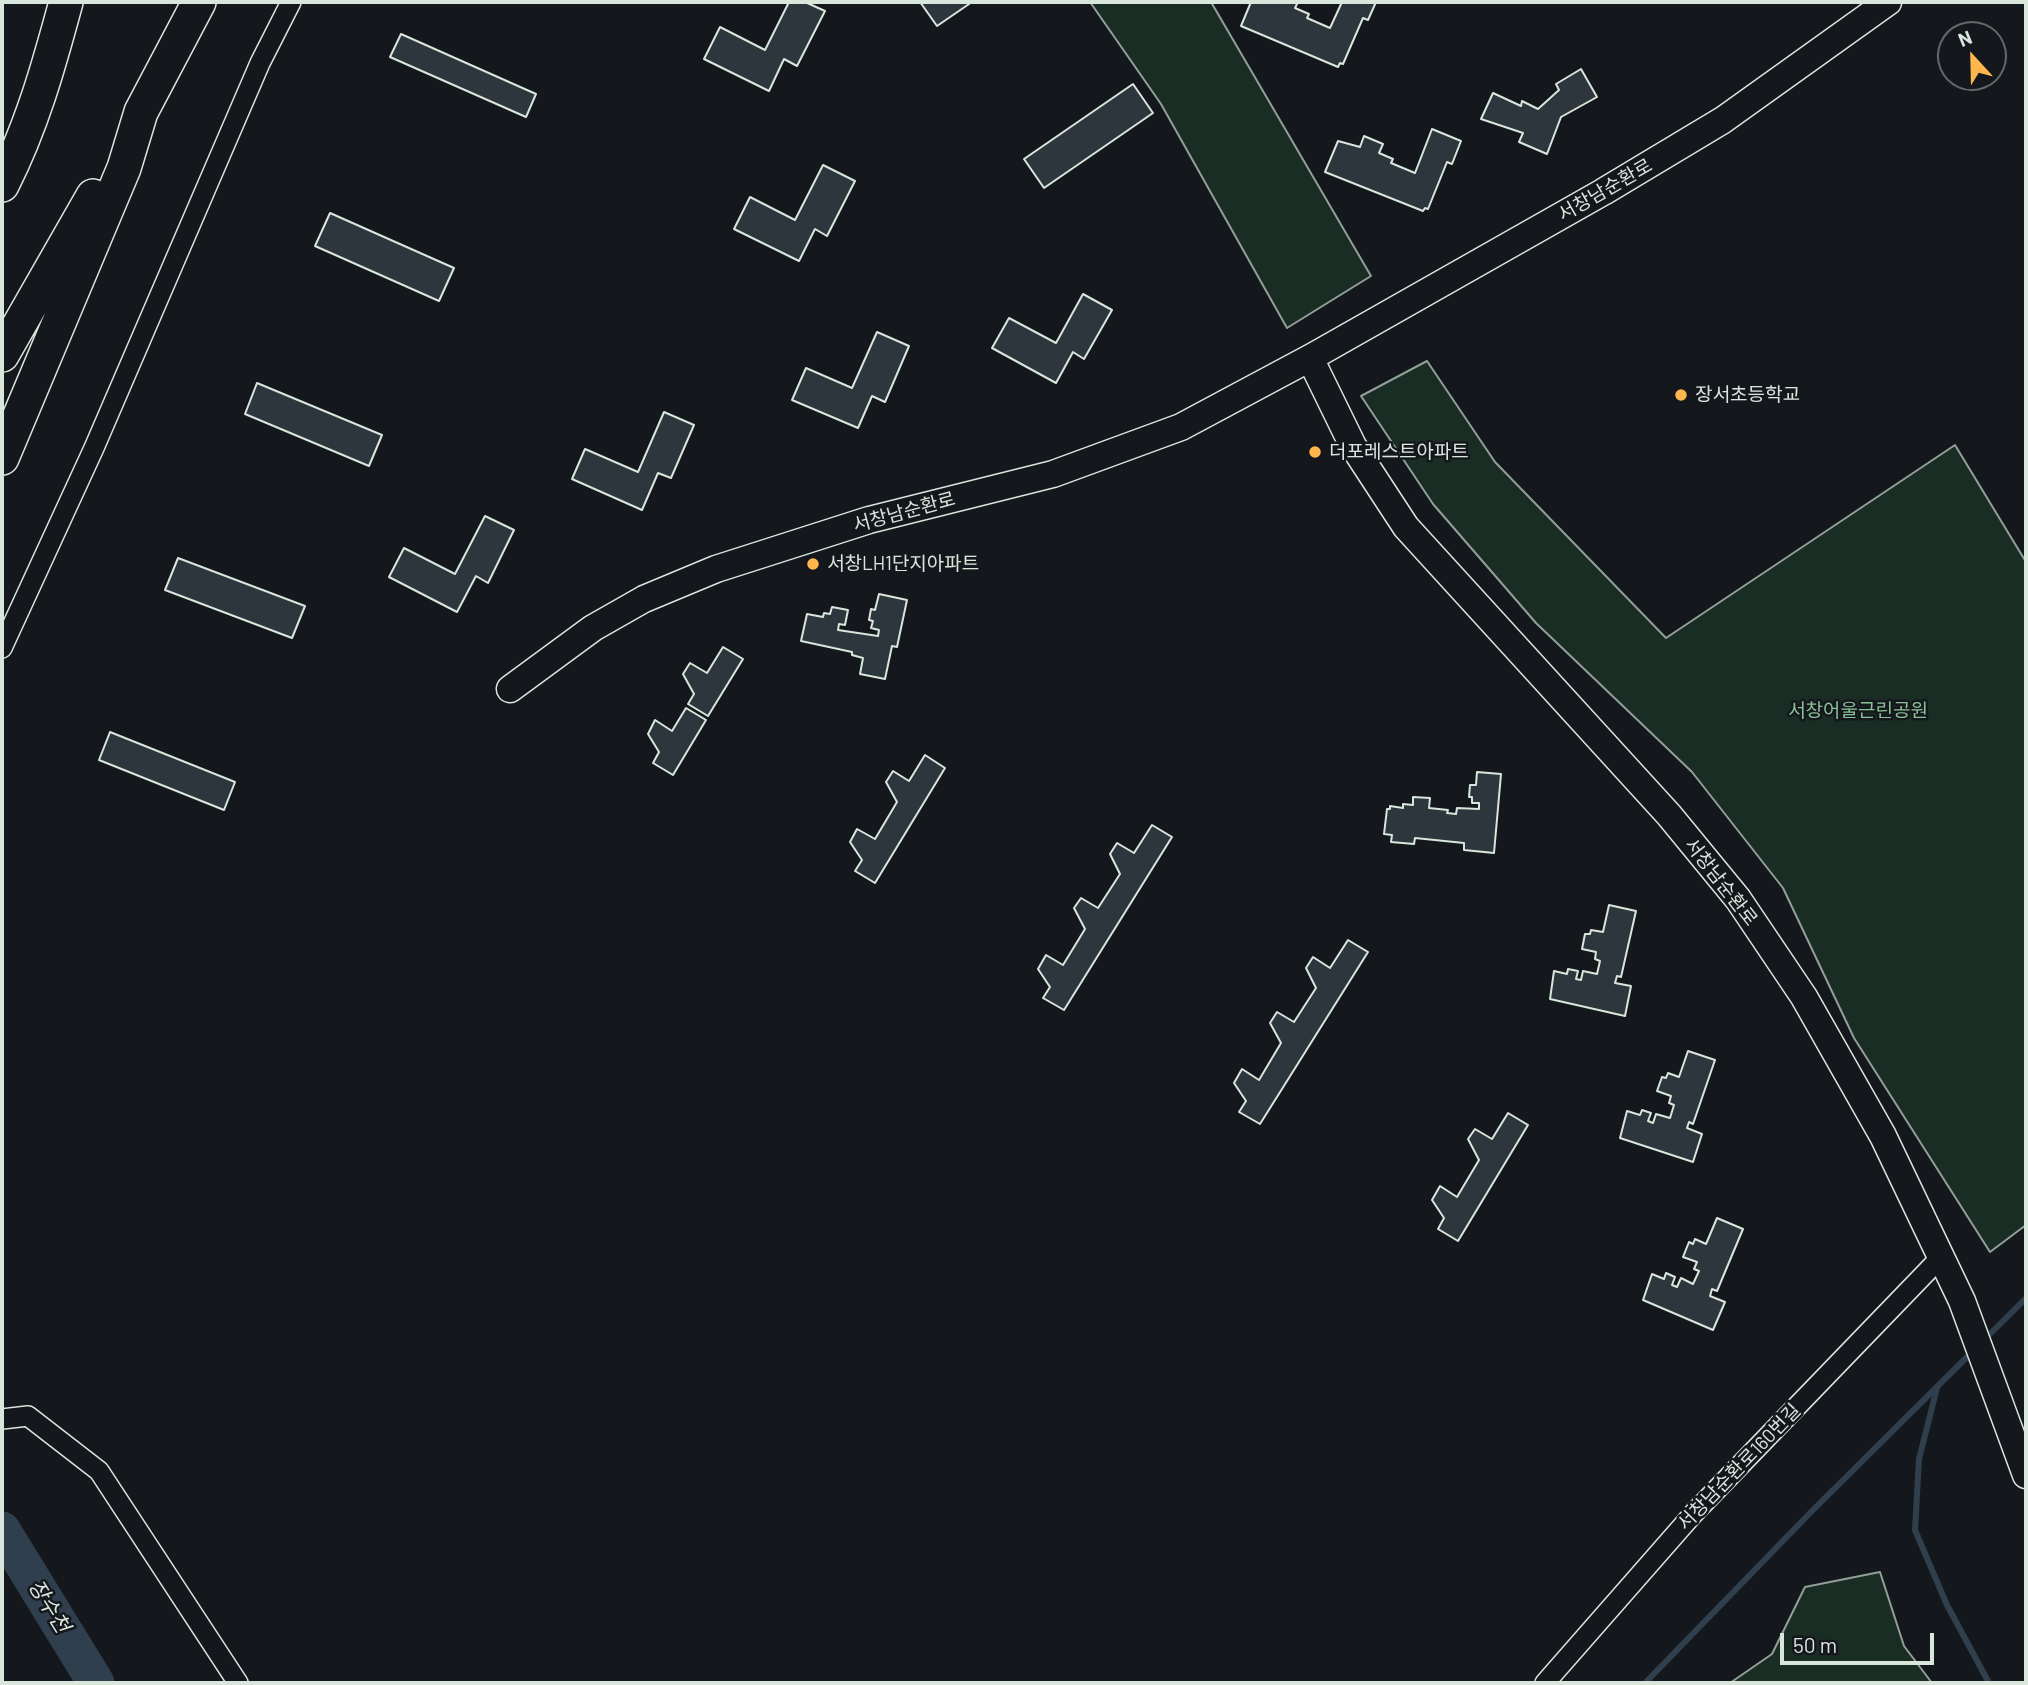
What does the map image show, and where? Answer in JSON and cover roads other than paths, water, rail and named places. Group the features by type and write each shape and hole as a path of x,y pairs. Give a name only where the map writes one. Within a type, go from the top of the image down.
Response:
{"highway":[{"path":"2,185 15,160 45,83 66,2"},
{"path":"2,355 141,112 199,2"},
{"path":"2,458 124,168 141,112"}],"street":[{"path":"2,648 94,448 260,63 291,2"},
{"name":"서창남순환로","path":"510,689 593,628 644,599 716,569 869,520 1053,474 1181,427 1310,358 1603,192 1723,120 1888,2"},
{"name":"서창남순환로","path":"1310,358 1353,446 1406,527 1669,815 1738,899 1804,997 1883,1136 1962,1301 2026,1475"},
{"name":"서창남순환로160번길","path":"1545,1683 1694,1513 1941,1257"},
{"path":"2,1419 28,1416 99,1471 237,1683"}],"waterway":[{"path":"1983,1341 2026,1298"},
{"path":"1645,1683 1973,1351"},
{"path":"1937,1388 1919,1459 1915,1530 1947,1605 1989,1683"},
{"name":"장수천","path":"2,1530 96,1683"}],"place":[{"name":"장서초등학교","path":"1681,395"},
{"name":"더포레스트아파트","path":"1315,452"},
{"name":"서창LH1단지아파트","path":"813,564"}],"park label":[{"name":"서창어울근린공원","path":"1858,711"}]}
